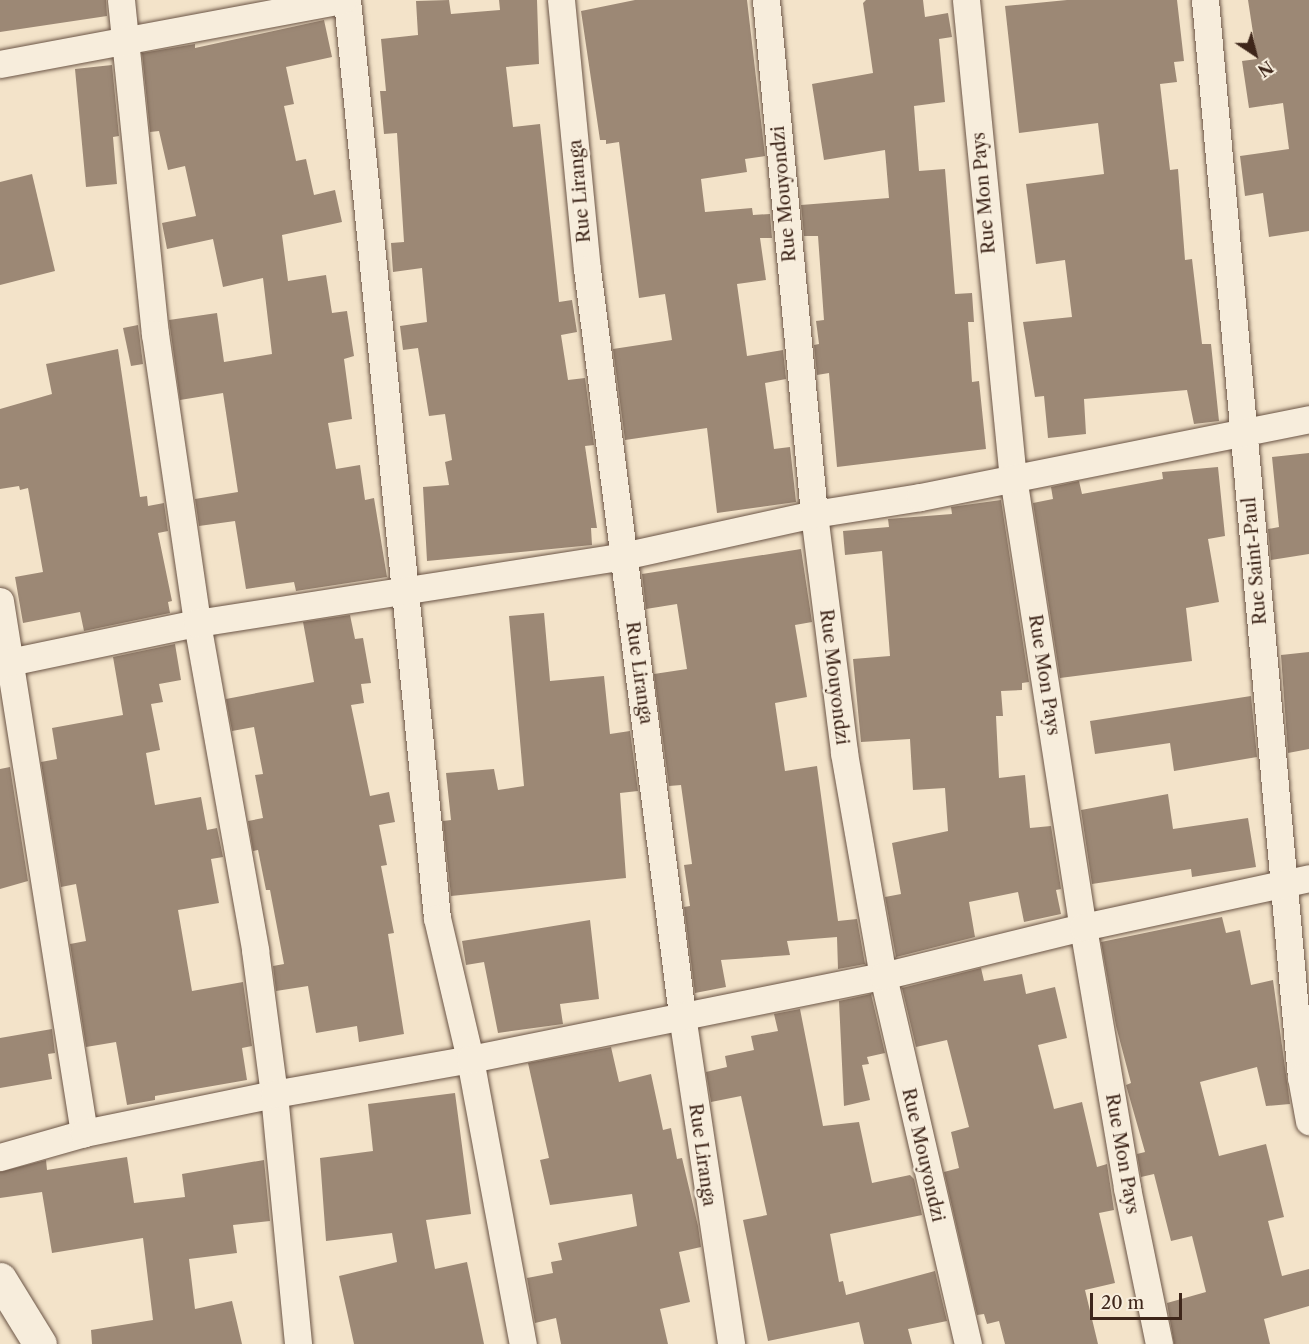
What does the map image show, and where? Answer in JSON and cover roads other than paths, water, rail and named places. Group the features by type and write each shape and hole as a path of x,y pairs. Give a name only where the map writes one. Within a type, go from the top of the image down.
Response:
{"street":[{"path":"121,0 155,334 197,623 255,951 274,1094 298,1344"},
{"path":"0,64 344,0 437,918 470,1059 523,1344"},
{"name":"Rue Liranga","path":"561,0 587,269 682,1015 731,1344"},
{"name":"Rue Mouyondzi","path":"766,0 814,514 844,753 883,976 969,1344"},
{"name":"Rue Mon Pays","path":"966,0 1014,477 1083,927 1127,1188 1159,1344"},
{"name":"Rue Saint-Paul","path":"1205,0 1245,434 1296,880 1301,1077 1309,1121"},
{"path":"6,662 197,623 624,556 814,514 1245,434 1309,419"},
{"path":"0,601 6,662 84,1133"},
{"path":"0,1157 84,1133 274,1094 470,1059 883,976 1083,927 1296,880"},
{"path":"0,1279 40,1344"}]}
